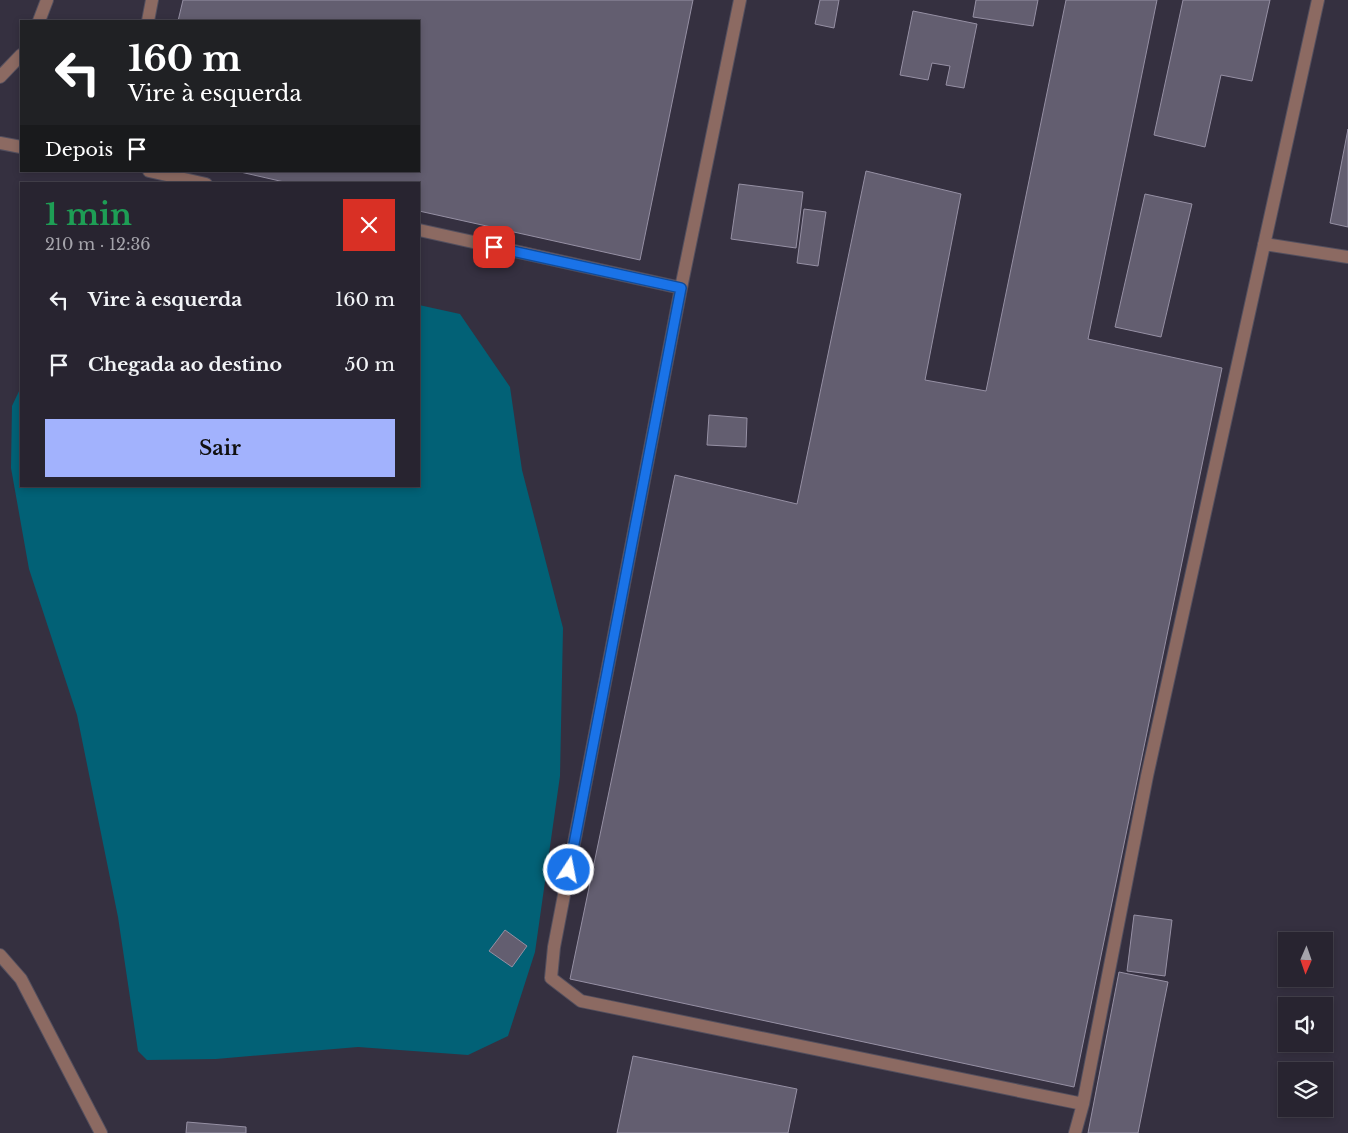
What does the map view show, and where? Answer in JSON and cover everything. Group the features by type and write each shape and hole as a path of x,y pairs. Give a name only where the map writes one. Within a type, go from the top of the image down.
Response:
{"lane":[{"path":"39,20 47,0"},
{"path":"148,20 152,0"},
{"path":"740,0 681,288 554,947 551,978 582,1001 1083,1104"},
{"path":"1075,1133 1083,1104 1147,776 1318,0"},
{"path":"0,77 20,57"},
{"path":"0,144 20,147"},
{"path":"153,172 197,182"},
{"path":"420,230 681,288"},
{"path":"1264,244 1348,257"},
{"path":"0,955 21,979 101,1133"}],"water":[{"path":"420,305 460,314 510,387 522,470 563,628 560,776 535,952 508,1036 468,1055 358,1047 216,1059 147,1060 138,1051 118,917 77,715 29,569 11,468 12,406 20,389 20,487 420,487"}],"building":[{"path":"183,0 693,0 640,260 420,211 420,182 284,182 240,172 420,172 420,20 178,20"},
{"path":"820,0 839,0 834,28 815,24"},
{"path":"976,0 1038,0 1033,26 973,17"},
{"path":"1066,0 1157,0 1088,339 1222,368 1074,1087 570,979 675,475 797,504 866,171 961,194 925,380 986,391"},
{"path":"1183,0 1270,0 1252,81 1221,75 1205,147 1154,135"},
{"path":"913,11 977,24 964,88 946,85 950,66 932,63 928,80 900,75"},
{"path":"1348,129 1348,227 1330,223"},
{"path":"739,184 803,192 796,248 731,239"},
{"path":"1145,194 1192,204 1161,337 1115,327"},
{"path":"804,209 826,212 818,266 797,263"},
{"path":"709,415 747,418 746,447 707,445"},
{"path":"1134,915 1172,920 1165,976 1127,971"},
{"path":"505,930 527,946 512,967 489,951"},
{"path":"1119,972 1168,982 1138,1133 1088,1133"},
{"path":"633,1056 797,1089 788,1133 617,1133"},
{"path":"187,1122 246,1127 246,1133 186,1133"}],"route":[{"path":"494,247 681,288 569,870"}]}
